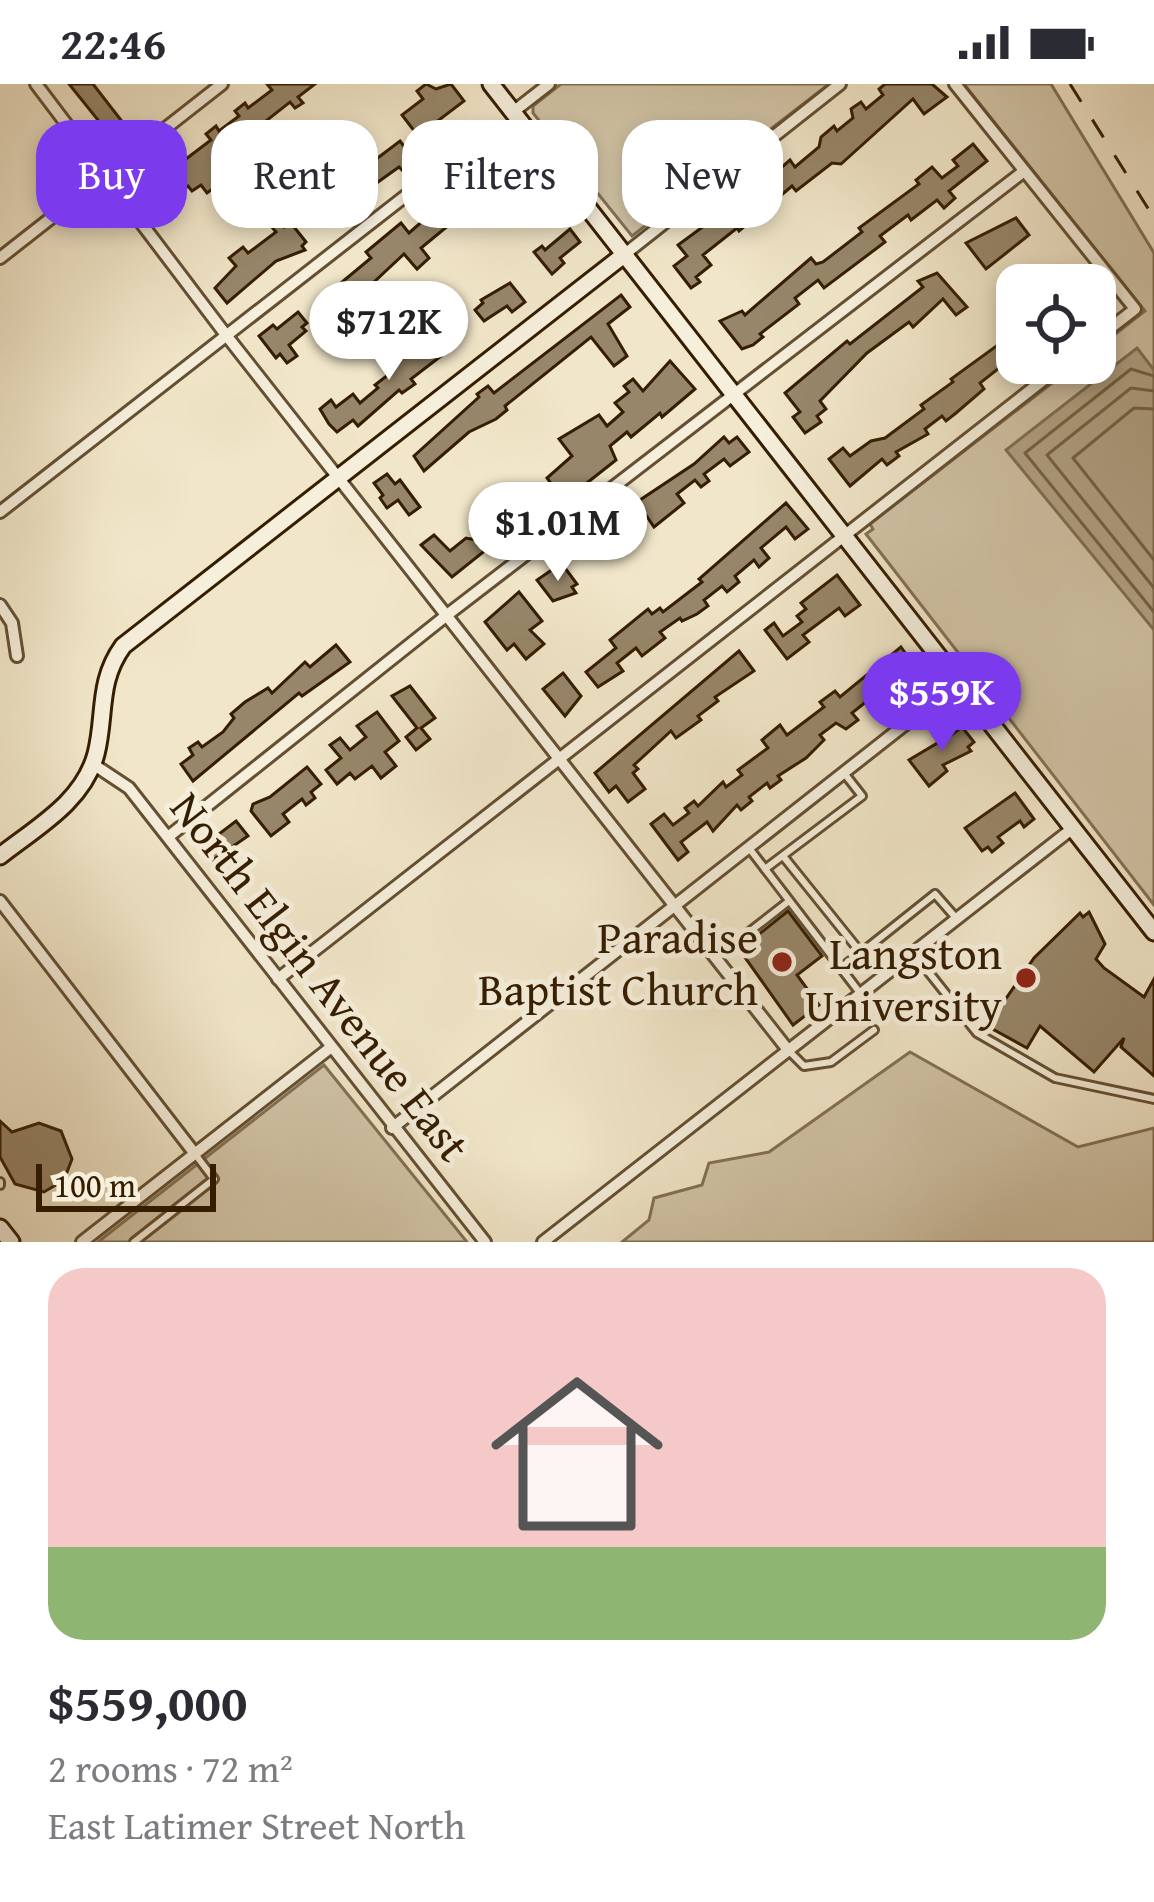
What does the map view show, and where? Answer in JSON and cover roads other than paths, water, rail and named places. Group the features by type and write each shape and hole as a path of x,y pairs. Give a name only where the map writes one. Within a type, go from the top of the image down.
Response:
{"street":[{"path":"36,84 64,120"},
{"path":"176,120 222,84"},
{"path":"491,84 1154,932"},
{"path":"513,112 549,84"},
{"path":"0,856 70,800 93,764 101,691 123,646 840,84"},
{"path":"955,84 1099,264"},
{"path":"168,837 447,615 1023,172"},
{"path":"0,512 402,198"},
{"path":"0,258 38,228"},
{"path":"146,228 788,1050"},
{"path":"1116,285 1135,308 1116,323"},
{"path":"278,979 1038,384"},
{"path":"0,605 12,623 17,656"},
{"path":"392,1128 959,682"},
{"name":"North Elgin Avenue East","path":"93,764 129,788 484,1242"},
{"path":"543,1242 1072,828"},
{"path":"0,901 195,1154"},
{"path":"82,1242 330,1048"},
{"path":"0,1228 11,1242"}],"lane":[{"path":"765,868 862,796 844,773"},
{"path":"749,848 860,993"},
{"path":"783,856 861,953"},
{"path":"841,968 935,894 956,918"},
{"path":"748,933 789,901"},
{"path":"716,958 737,941"},
{"path":"912,952 977,1034 1055,1078 1154,1099"},
{"path":"788,1050 804,1066 819,1066 874,1030"},
{"path":"134,1242 214,1179 195,1154"}],"water":[{"path":"1137,348 1154,370 1154,630 1006,450 1091,384 1116,384 1116,364"}],"railway":[{"path":"1070,84 1154,218"}],"place":[{"name":"Paradise Baptist Church","path":"782,962"},
{"name":"Langston University","path":"1026,978"}]}
